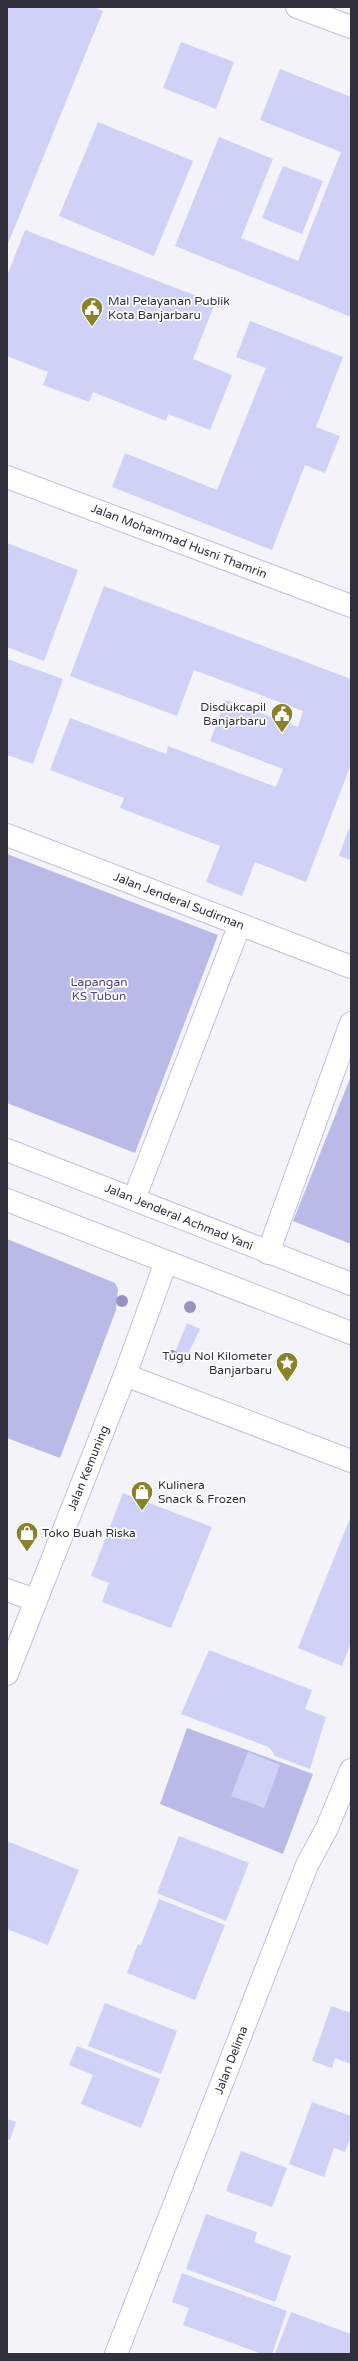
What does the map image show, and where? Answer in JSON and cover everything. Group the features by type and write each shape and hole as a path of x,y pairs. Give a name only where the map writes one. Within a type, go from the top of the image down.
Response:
{"main road":[{"path":"297,7 351,28"},
{"name":"Jalan Mohammad Husni Thamrin","path":"7,477 351,606"},
{"name":"Jalan Jenderal Sudirman","path":"7,835 351,967"},
{"path":"134,1199 240,924"},
{"path":"268,1253 351,1023"},
{"name":"Jalan Jenderal Achmad Yani","path":"7,1150 268,1253 351,1284"},
{"path":"7,1200 351,1333"},
{"name":"Jalan Kemuning","path":"7,1674 124,1375 166,1262"},
{"path":"124,1375 351,1461"},
{"path":"7,1590 35,1600"},
{"name":"Jalan Delima","path":"116,2354 299,1886 314,1849 327,1828 351,1770"},
{"path":"327,1828 351,1814"}],"green space":[{"name":"Lapangan KS Tubun","path":"7,854 218,935 135,1153 7,1103"},
{"path":"351,1076 351,1244 293,1221"},
{"path":"7,1239 115,1283 118,1289 116,1310 60,1458 7,1438"},
{"path":"187,1728 313,1774 283,1854 160,1804"}],"building":[{"path":"7,7 94,7 103,11 7,246"},
{"path":"181,42 234,62 216,109 163,88"},
{"path":"280,69 351,97 351,317 175,246 219,137 273,159 241,238 298,261 341,152 260,120"},
{"path":"98,122 193,161 154,256 59,216"},
{"path":"283,166 323,181 302,234 262,218"},
{"path":"25,230 215,303 193,359 232,375 210,430 168,414 166,421 93,392 89,402 43,385 48,372 7,356 7,276"},
{"path":"250,321 343,357 316,427 340,436 325,473 305,465 272,550 112,487 125,453 217,490 266,368 236,357"},
{"path":"7,543 78,570 44,661 7,647"},
{"name":"Disdukcapil Banjarbaru","path":"104,586 351,679 351,764 306,882 255,862 242,896 206,882 220,846 120,808 124,798 50,770 70,718 166,754 168,746 276,787 283,769 210,741 226,700 298,727 303,711 194,670 177,716 70,676"},
{"path":"7,659 63,679 33,764 7,755"},
{"path":"349,828 351,829 351,860 339,856"},
{"path":"187,1323 200,1329 183,1365 172,1360"},
{"path":"123,1493 212,1527 171,1628 102,1602 109,1583 91,1576"},
{"path":"351,1516 351,1643 342,1666 298,1648"},
{"path":"209,1650 312,1690 305,1709 326,1717 310,1769 275,1756 269,1747 181,1714"},
{"path":"248,1752 280,1765 264,1808 231,1796"},
{"path":"179,1836 249,1863 226,1921 157,1893"},
{"path":"7,1841 79,1870 48,1945 7,1929"},
{"path":"159,1899 225,1925 195,2000 127,1973 138,1944 141,1945"},
{"path":"105,2003 177,2031 161,2074 88,2046"},
{"path":"331,2006 351,2013 351,2064 335,2058 332,2068 312,2061"},
{"path":"77,2046 160,2079 141,2128 81,2104 93,2075 69,2065"},
{"path":"312,2102 351,2116 351,2136 345,2152 334,2148 324,2177 289,2164"},
{"path":"7,2119 16,2122 10,2140 7,2139"},
{"path":"241,2151 287,2168 272,2207 226,2191"},
{"path":"206,2214 257,2232 254,2242 291,2256 275,2302 186,2269"},
{"path":"182,2273 287,2311 272,2354 262,2354 183,2325 189,2308 172,2302"},
{"path":"291,2312 351,2334 351,2354 275,2354"}],"place":[{"name":"Mal Pelayanan Publik Kota Banjarbaru","path":"92,328"},
{"name":"Disdukcapil Banjarbaru","path":"282,734"},
{"name":"Tugu Nol Kilometer Banjarbaru","path":"287,1382"},
{"name":"Kulinera Snack & Frozen","path":"142,1512"},
{"name":"Toko Buah Riska","path":"27,1552"}]}
